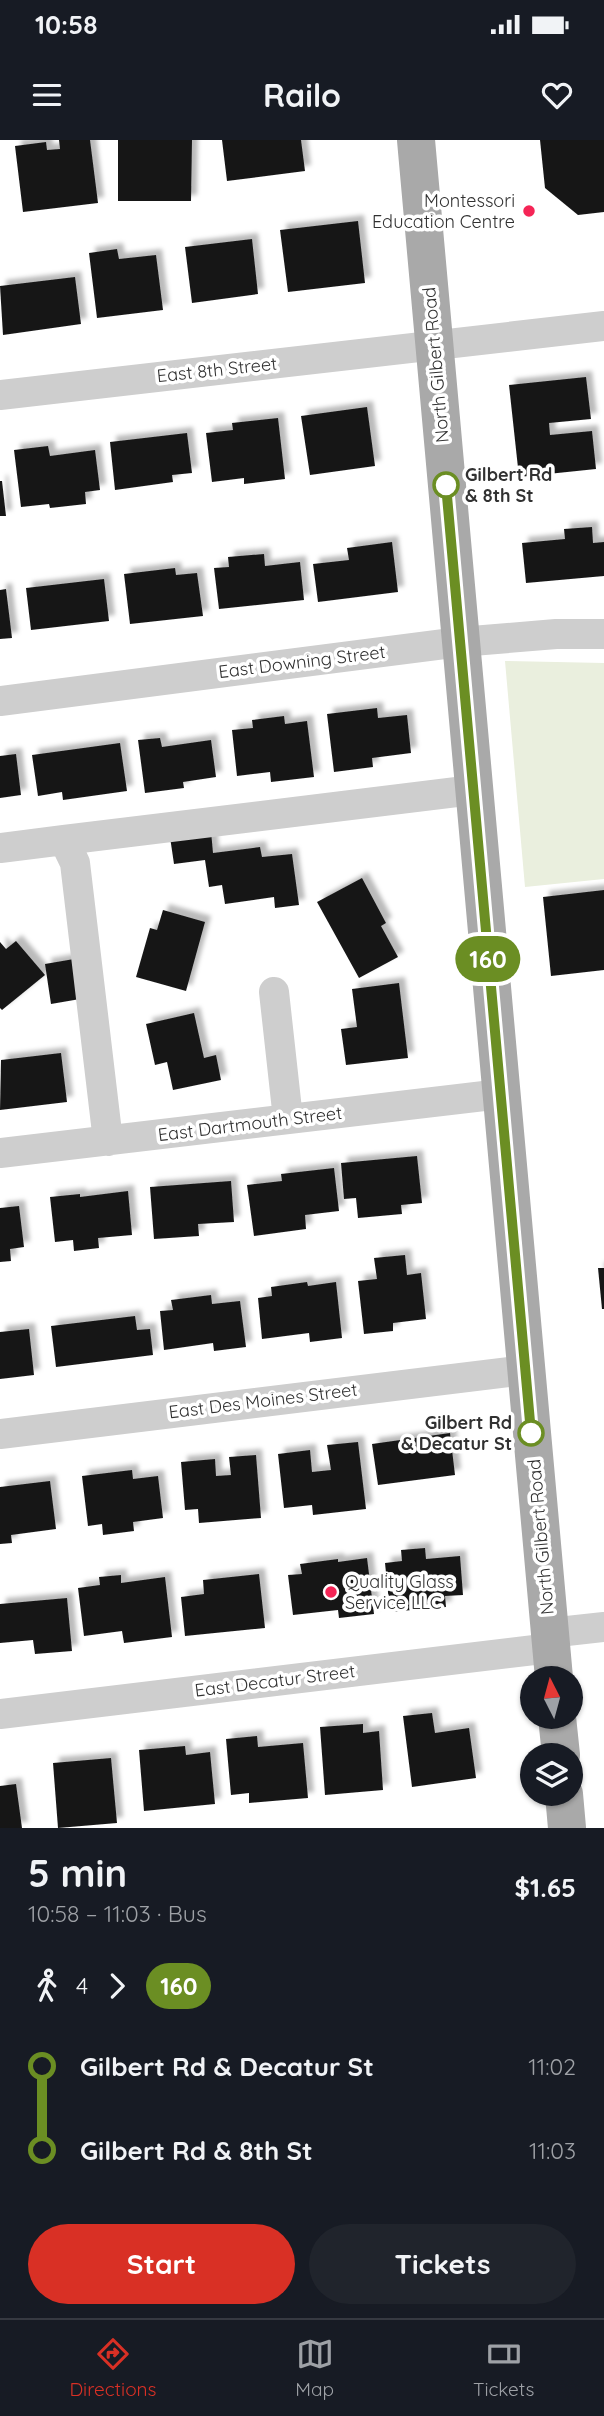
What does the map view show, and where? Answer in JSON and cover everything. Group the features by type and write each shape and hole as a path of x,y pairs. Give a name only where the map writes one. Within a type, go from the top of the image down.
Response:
{"main road":[{"name":"North Gilbert Road","path":"416,140 551,1653"},
{"path":"565,1806 567,1828"}],"street":[{"name":"East 8th Street","path":"0,395 604,326"},
{"name":"East Downing Street","path":"0,701 460,642 555,634 604,634"},
{"path":"0,848 473,790"},
{"path":"64,839 75,863 108,1141"},
{"path":"274,992 288,1119"},
{"name":"East Dartmouth Street","path":"0,1153 500,1094"},
{"name":"East Des Moines Street","path":"0,1434 525,1370"},
{"name":"East Decatur Street","path":"0,1714 551,1653 604,1627"}],"green space":[{"path":"505,661 604,663 604,879 525,887"}],"building":[{"path":"59,140 90,140 98,203 23,212 15,146 46,142 47,150 60,149"},
{"path":"118,140 192,140 191,201 118,201"},
{"path":"222,140 301,140 305,171 227,181"},
{"path":"540,140 604,140 604,212 578,215 545,188"},
{"path":"358,221 365,283 288,292 280,230"},
{"path":"252,239 258,294 192,303 185,247"},
{"path":"117,249 119,259 156,255 163,310 97,318 89,253"},
{"path":"75,277 81,324 3,335 0,286"},
{"path":"586,377 591,419 549,423 550,435 592,431 596,469 519,477 509,385"},
{"path":"367,407 375,466 310,475 301,416"},
{"path":"278,418 285,479 244,484 244,478 212,482 206,433 233,430 232,423"},
{"path":"187,433 192,473 172,475 173,482 115,490 110,442"},
{"path":"48,446 50,456 95,450 100,490 85,492 86,504 50,508 49,504 21,507 14,450"},
{"path":"2,481 6,516 0,516"},
{"path":"592,527 593,543 604,542 604,576 526,583 522,543 565,539 564,529"},
{"path":"392,542 398,592 318,602 313,564 349,560 347,548"},
{"path":"264,554 265,566 300,562 304,600 219,609 214,568 229,567 228,557"},
{"path":"175,568 176,575 197,573 203,616 130,624 124,574"},
{"path":"104,579 109,621 31,630 26,588"},
{"path":"6,589 12,638 0,639 0,590"},
{"path":"377,708 378,718 407,715 411,753 372,758 373,767 334,772 327,714"},
{"path":"284,716 285,724 307,721 314,777 271,782 270,772 237,776 232,730 253,728 252,720"},
{"path":"160,738 162,747 211,740 216,777 183,782 184,788 145,793 138,740"},
{"path":"120,743 127,791 63,800 62,792 38,796 32,755"},
{"path":"16,754 21,795 0,798 0,756"},
{"path":"211,831 213,853 260,847 262,857 292,854 299,905 275,908 274,897 225,904 222,885 209,887 205,860 174,864 170,837"},
{"path":"362,878 386,923 381,926 398,957 359,978 317,902"},
{"path":"604,890 604,970 551,976 543,897"},
{"path":"163,910 205,922 186,991 136,977 150,928 157,930"},
{"path":"16,941 45,975 2,1010 0,942 6,949"},
{"path":"74,959 80,999 51,1004 45,964"},
{"path":"399,983 408,1058 346,1065 341,1029 357,1027 352,989"},
{"path":"194,1013 204,1058 216,1055 221,1080 173,1090 167,1062 155,1065 146,1024"},
{"path":"61,1053 67,1102 0,1110 1,1060"},
{"path":"417,1156 422,1203 401,1205 402,1214 358,1218 356,1198 344,1199 341,1163"},
{"path":"334,1168 339,1211 305,1215 306,1229 254,1236 247,1185 282,1181 281,1174"},
{"path":"231,1181 234,1222 198,1224 199,1236 154,1239 150,1187"},
{"path":"128,1191 132,1235 98,1238 99,1248 74,1251 73,1240 55,1242 50,1197 80,1194 80,1197"},
{"path":"19,1206 24,1247 10,1249 11,1261 0,1262 0,1208"},
{"path":"405,1255 407,1275 421,1273 426,1319 393,1323 393,1331 364,1334 358,1281 377,1279 374,1258"},
{"path":"598,1268 604,1268 604,1309 602,1309"},
{"path":"307,1282 308,1286 336,1282 342,1338 310,1342 309,1333 262,1339 258,1298 272,1296 271,1287"},
{"path":"211,1295 212,1304 240,1301 246,1347 214,1351 213,1343 164,1350 160,1311 173,1310 171,1300"},
{"path":"135,1316 137,1330 150,1329 153,1355 56,1367 51,1326"},
{"path":"29,1329 34,1375 0,1379 0,1332"},
{"path":"450,1433 455,1475 378,1485 372,1444"},
{"path":"358,1442 366,1509 313,1515 312,1505 284,1508 278,1454 310,1450 312,1472 331,1470 327,1445"},
{"path":"256,1455 261,1518 199,1523 198,1509 185,1510 181,1462 215,1459 216,1476 231,1475 229,1457"},
{"path":"132,1470 133,1479 158,1476 163,1518 133,1522 134,1531 103,1535 102,1524 88,1526 82,1476"},
{"path":"50,1481 56,1529 11,1535 12,1543 0,1544 0,1487"},
{"path":"425,1548 426,1559 460,1556 463,1595 445,1596 446,1607 390,1612 385,1563 402,1561 401,1550"},
{"name":"Quality Glass Service LLC","path":"367,1558 374,1614 339,1618 338,1610 293,1615 288,1575 302,1574 300,1564"},
{"path":"259,1574 265,1628 185,1636 181,1597 204,1594 203,1580"},
{"path":"121,1575 121,1583 165,1577 172,1637 124,1643 122,1631 84,1636 78,1588 100,1585 99,1577"},
{"path":"67,1598 72,1651 35,1654 33,1640 0,1643 0,1604"},
{"path":"432,1713 435,1733 469,1728 476,1778 412,1787 403,1716"},
{"path":"363,1724 363,1733 379,1731 383,1790 325,1795 320,1727"},
{"path":"257,1736 258,1747 303,1743 308,1798 249,1803 249,1793 231,1795 226,1739"},
{"path":"185,1746 186,1755 210,1752 215,1804 144,1811 139,1750"},
{"path":"111,1758 117,1823 58,1828 53,1763"},
{"path":"16,1784 22,1828 0,1828 0,1786"}],"bus line":[{"name":"160","path":"446,485 531,1433"}],"place":[{"name":"Montessori Education Centre","path":"529,211"},
{"name":"Gilbert Rd & 8th St","path":"446,485"},
{"name":"Gilbert Rd & Decatur St","path":"531,1433"},
{"name":"Quality Glass Service LLC","path":"331,1592"}]}
